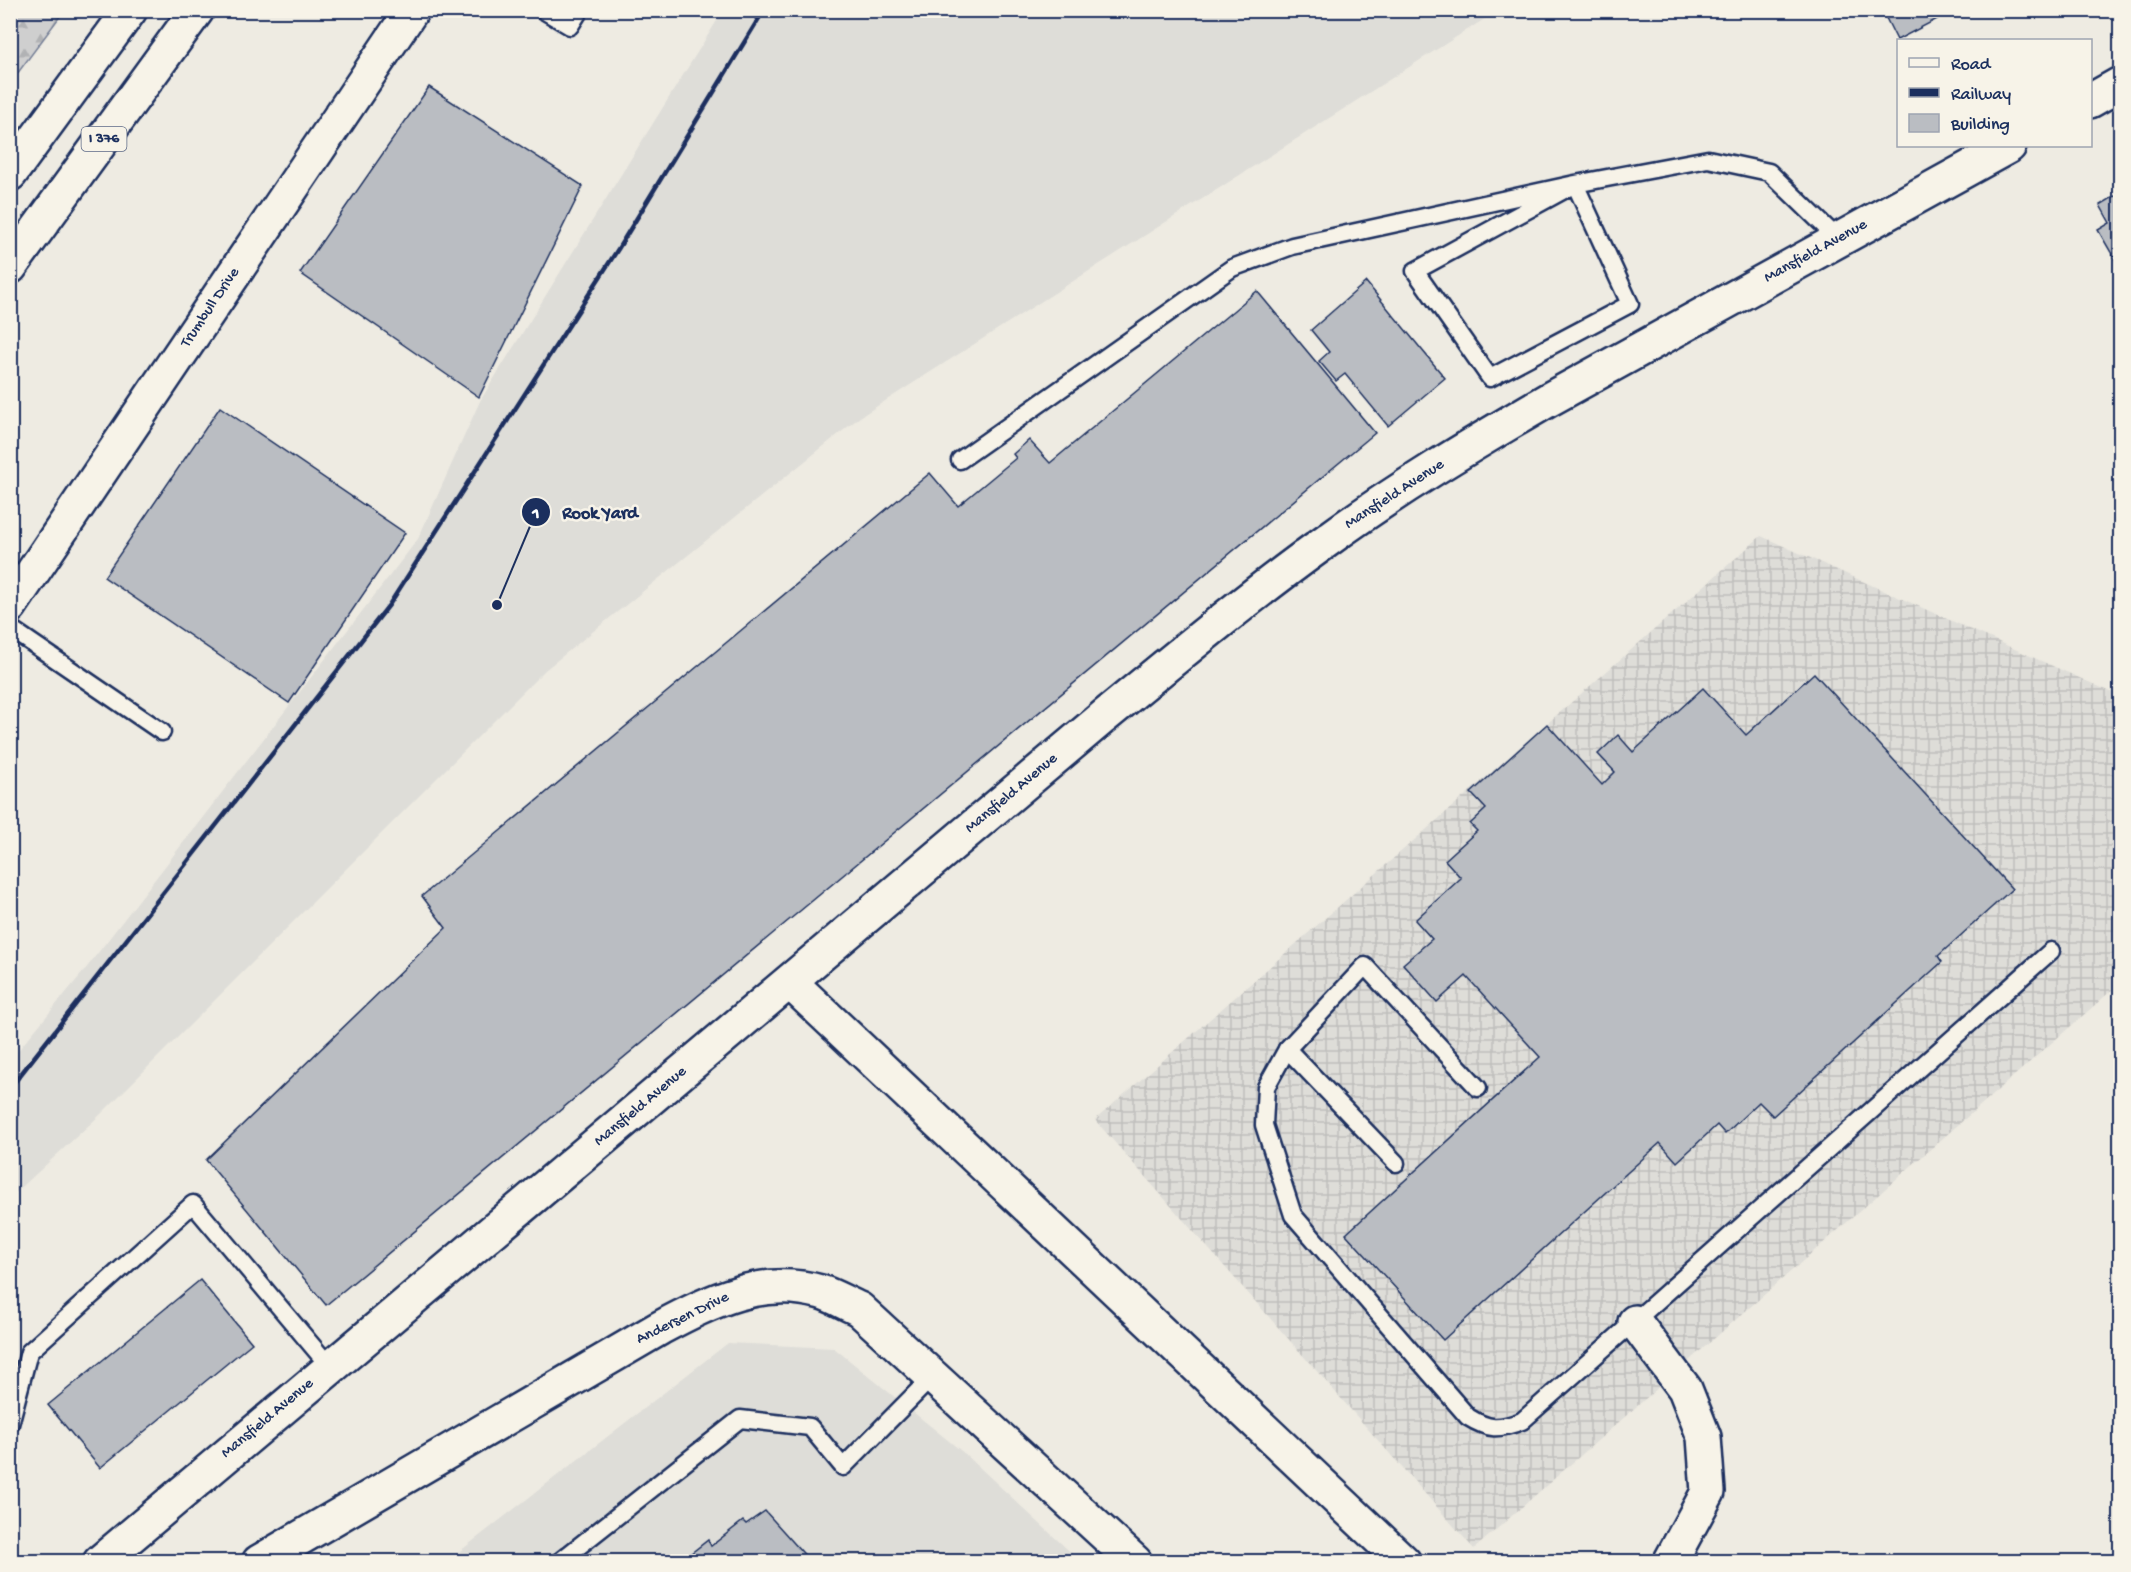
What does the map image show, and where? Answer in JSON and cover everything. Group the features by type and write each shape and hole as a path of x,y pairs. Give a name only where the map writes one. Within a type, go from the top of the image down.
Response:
{"main road":[{"path":"10,174 130,10"},
{"name":"I 376","path":"10,267 197,10"},
{"name":"Trumbull Drive","path":"10,606 412,10"},
{"path":"2092,100 2121,84"},
{"name":"Mansfield Avenue","path":"100,1562 1135,691 1324,542 1489,435 2007,147"},
{"path":"790,982 1404,1562"},
{"name":"Andersen Drive","path":"259,1562 660,1328 703,1306 741,1291 783,1285 822,1293 859,1309 934,1375 1135,1562"},
{"path":"1635,1322 1685,1389 1704,1437 1708,1492 1670,1562"}],"lane":[{"path":"543,10 570,26 580,10"},
{"path":"960,460 1232,268 1292,246 1575,184 1708,159 1769,172 1838,239"},
{"path":"1575,184 1630,304 1490,378 1415,271 1575,184"},
{"path":"10,628 162,732"},
{"path":"1478,1088 1365,966 1287,1049 1266,1087 1264,1125 1293,1215 1468,1417 1482,1425 1501,1429 1522,1421 2051,951"},
{"path":"1287,1049 1396,1163"},
{"path":"10,1424 29,1353 193,1204 330,1368"},
{"path":"559,1562 740,1419 810,1427 843,1467 934,1375"}],"shaded area":[{"path":"723,11 1497,11 860,417 545,670 101,1114 11,1197 11,1059 84,971 418,539 480,401"},
{"path":"1761,536 2120,696 2120,983 1474,1549 1095,1120"},
{"path":"728,1343 834,1348 965,1454 1080,1561 446,1562"}],"green space":[{"path":"10,11 64,11 11,82"}],"building":[{"path":"1882,10 1948,10 1949,13 1897,40"},
{"path":"429,87 583,186 479,397 300,273"},
{"path":"2120,193 2120,268 2098,230 2110,223 2100,205"},
{"path":"1366,282 1445,378 1388,426 1345,374 1336,381 1319,361 1329,352 1311,330"},
{"path":"1257,291 1375,433 326,1305 206,1160 446,928 422,896 930,473 958,506 1016,458 1013,454 1029,440 1050,463"},
{"path":"220,407 405,533 289,703 104,577"},
{"path":"1814,673 2012,889 1938,956 1942,962 1773,1116 1759,1102 1725,1134 1717,1125 1677,1162 1660,1143 1443,1340 1346,1234 1540,1057 1466,976 1437,1002 1403,964 1432,939 1415,920 1461,878 1445,860 1477,831 1470,824 1486,809 1471,793 1547,724 1602,785 1615,772 1598,754 1618,735 1633,752 1703,688 1746,735"},
{"path":"200,1280 252,1343 100,1468 48,1405"},
{"path":"765,1511 811,1562 670,1562 677,1556 681,1561 708,1540 711,1546 743,1521 746,1524"}],"railway":[{"path":"10,1088 389,605 618,249 764,10"}],"place":[{"name":"Rook Yard","path":"497,605"}]}
